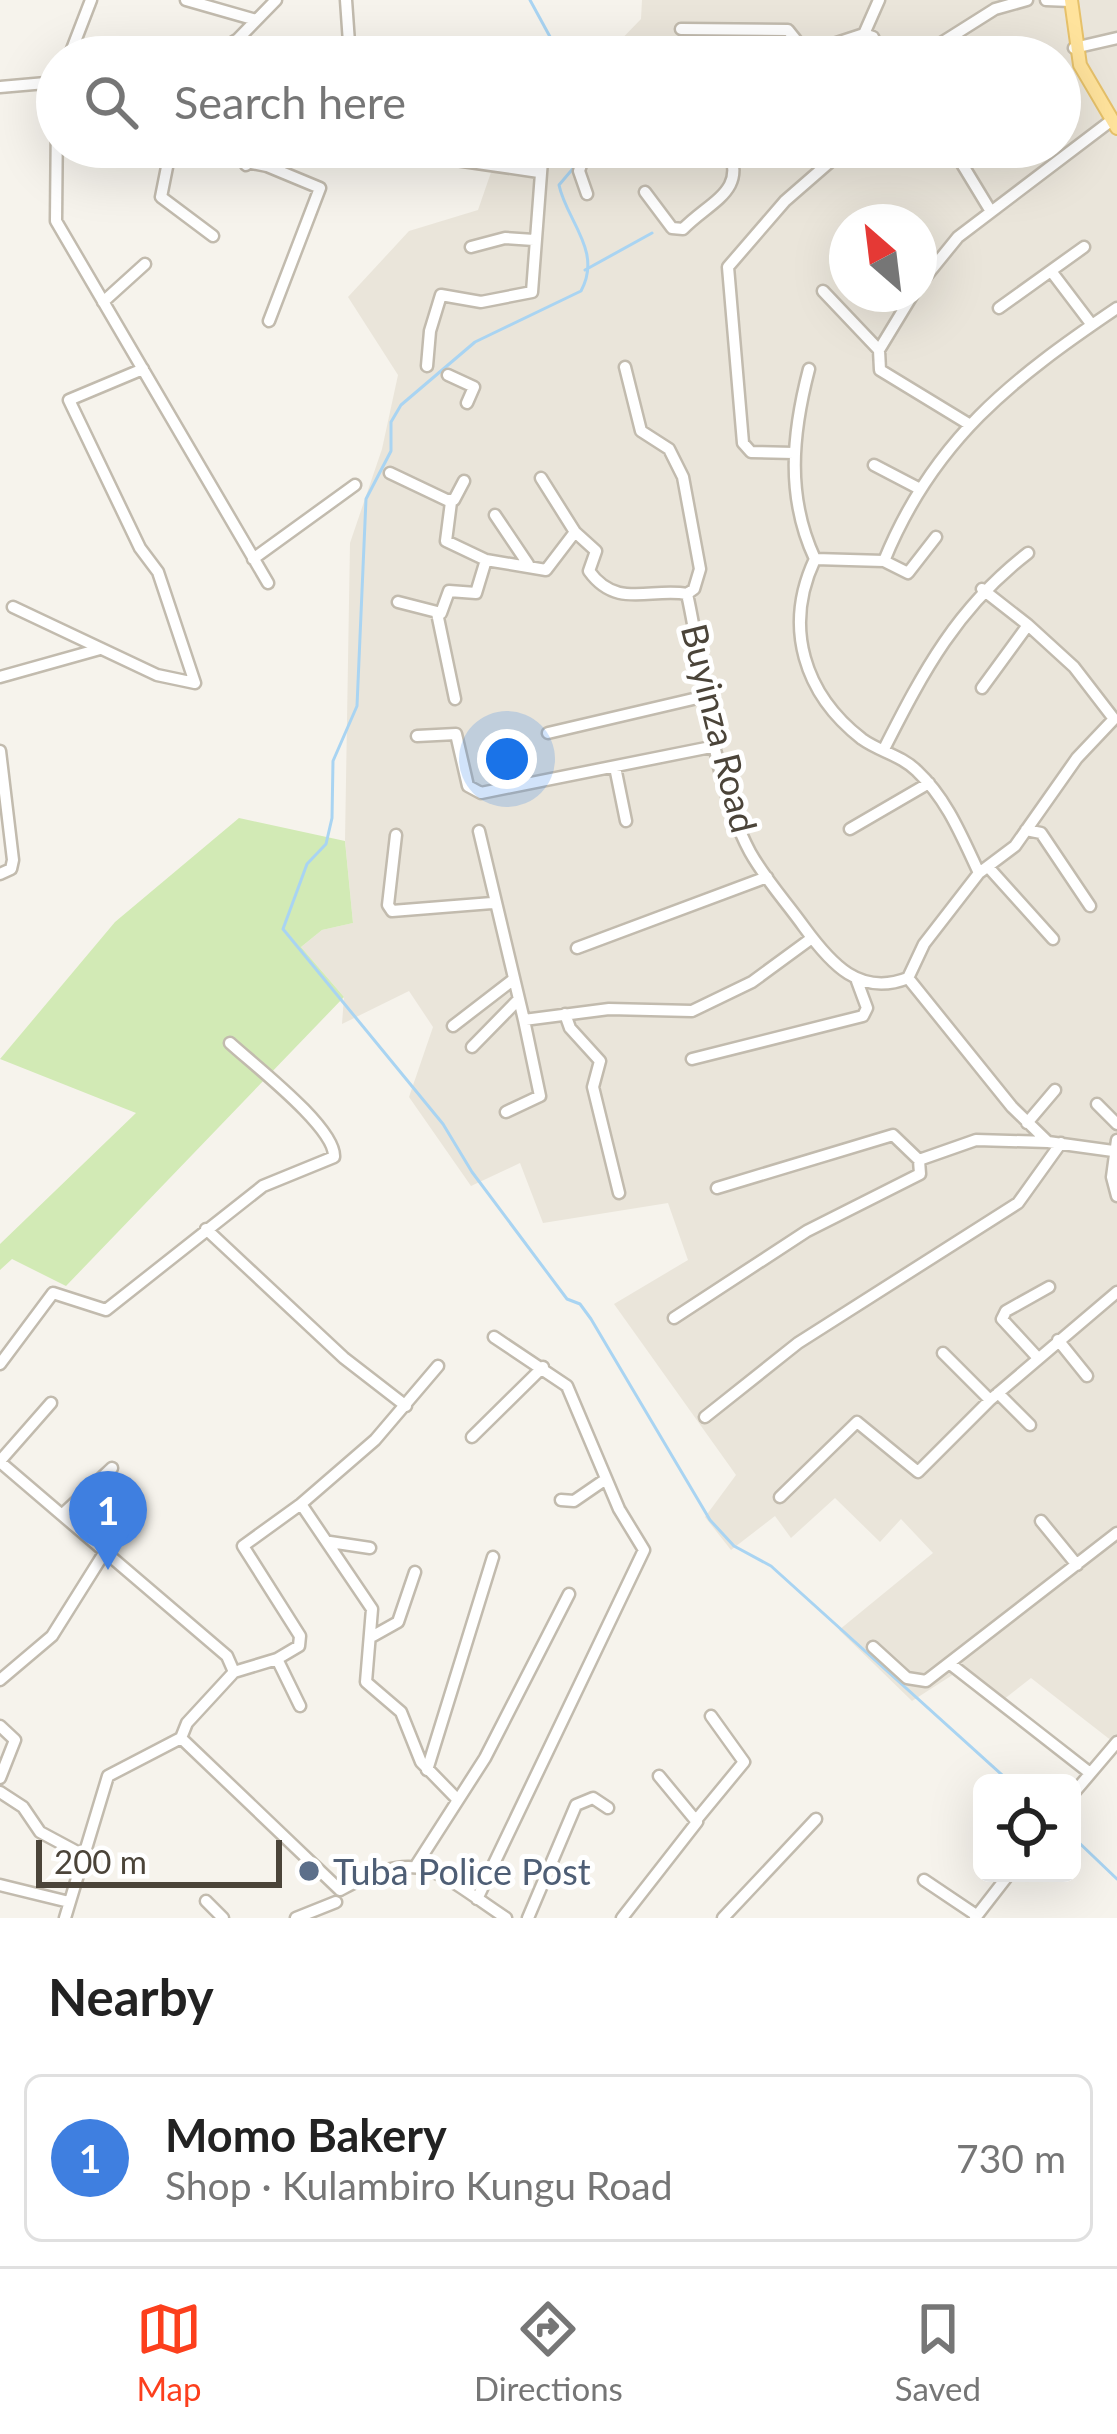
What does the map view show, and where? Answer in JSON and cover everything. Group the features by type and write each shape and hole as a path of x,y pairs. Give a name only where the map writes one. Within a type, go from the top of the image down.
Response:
{"main road":[{"path":"1071,0 1073,36"},
{"path":"1081,61 1114,124"}],"street":[{"path":"77,36 91,0"},
{"path":"186,0 256,20"},
{"path":"236,36 276,0"},
{"path":"346,0 349,36"},
{"path":"864,34 879,0"},
{"path":"953,36 995,9 1027,0"},
{"path":"1046,0 1071,0"},
{"path":"681,29 788,30 791,36"},
{"path":"857,36 869,36"},
{"path":"1081,46 1117,38"},
{"path":"0,87 36,84"},
{"path":"1081,147 1114,124"},
{"path":"56,168 56,221 268,583"},
{"path":"164,168 161,197 213,236"},
{"path":"269,321 320,188 272,168"},
{"path":"511,168 539,172"},
{"path":"427,366 430,331 441,295 481,302 527,296 540,168"},
{"path":"580,168 587,194"},
{"path":"645,192 672,228 683,230 733,186 735,168"},
{"path":"794,453 751,452 743,443 728,267 785,201 824,168"},
{"path":"964,168 990,210"},
{"path":"937,262 990,210 1051,168"},
{"path":"471,247 496,239 534,240"},
{"path":"999,308 1084,247"},
{"path":"103,302 146,264"},
{"path":"1052,271 1092,325"},
{"path":"823,291 879,350 883,372 967,424"},
{"path":"884,561 920,489 967,424 1117,308"},
{"path":"879,350 902,312"},
{"path":"625,367 640,428 674,456 691,501 700,569 694,589 687,594"},
{"path":"13,607 157,674 195,682 158,572 140,548 69,400 142,369"},
{"path":"809,369 794,453 797,508 815,559 801,602 806,672 856,733 929,783 985,871 1053,939"},
{"path":"448,375 474,387 467,403"},
{"path":"874,465 920,489"},
{"path":"390,472 449,500 453,506 446,541 486,560 548,569 575,532 541,478"},
{"path":"449,500 454,500 464,482"},
{"path":"254,559 355,485"},
{"path":"495,515 528,565"},
{"name":"Buyinza Road","path":"575,532 596,551 591,576 627,598 687,594 716,746 747,844 812,938 857,981"},
{"path":"815,559 884,561 911,572 936,537"},
{"path":"884,749 932,659 982,589 1028,553"},
{"path":"455,699 437,613 449,591 474,594 486,560"},
{"path":"908,978 924,944 1026,830 1077,758 1114,719 1074,667 982,589"},
{"path":"398,602 437,613"},
{"path":"982,688 1028,625"},
{"path":"0,677 100,649"},
{"path":"548,733 706,696"},
{"path":"417,736 456,734 462,787 486,793 716,746"},
{"path":"0,751 13,860 0,876"},
{"path":"615,767 626,821"},
{"path":"850,829 929,783"},
{"path":"1026,830 1041,833 1090,906"},
{"path":"479,831 540,1096 506,1112"},
{"path":"396,835 388,905 392,911 492,903"},
{"path":"578,948 767,877"},
{"path":"472,1047 519,1009 565,1014 623,1008 692,1011 752,982 812,938"},
{"path":"857,981 874,986 908,978"},
{"path":"908,978 1027,1123 1054,1142"},
{"path":"454,1026 514,979"},
{"path":"692,1059 863,1016 867,1008 857,981"},
{"path":"565,1014 569,1028 600,1061 593,1087 619,1193"},
{"path":"0,1364 53,1293 106,1310 263,1186 336,1154 307,1114 230,1043"},
{"path":"1027,1123 1055,1090"},
{"path":"1097,1104 1117,1124"},
{"path":"674,1318 813,1228 920,1174 920,1160 893,1135 717,1188"},
{"path":"920,1160 976,1140 1115,1146 1117,1196"},
{"path":"705,1417 798,1342 1018,1203 1054,1142"},
{"path":"206,1229 344,1358 406,1406"},
{"path":"1038,1358 1002,1319 1006,1311 1049,1287"},
{"path":"780,1497 857,1422 912,1472 925,1465 994,1397 1117,1292"},
{"path":"477,1899 643,1554 606,1479 575,1398 543,1367 494,1336"},
{"path":"1058,1340 1087,1376"},
{"path":"944,1353 1030,1425"},
{"path":"65,1918 108,1777 181,1738 187,1723 234,1672 277,1659 299,1646 299,1636 243,1546 301,1504 406,1406 438,1366"},
{"path":"472,1437 543,1367"},
{"path":"51,1403 0,1462 220,1648 234,1672"},
{"path":"65,1513 112,1468"},
{"path":"561,1500 574,1502 606,1479"},
{"path":"301,1504 372,1609 373,1636 364,1679 401,1712 409,1742 427,1769 458,1800"},
{"path":"1041,1521 1077,1564"},
{"path":"873,1647 916,1682 952,1666 1117,1533"},
{"path":"330,1542 370,1548"},
{"path":"0,1680 52,1636 106,1550"},
{"path":"427,1769 494,1557"},
{"path":"373,1636 398,1622 416,1572"},
{"path":"417,1864 525,1686 569,1594"},
{"path":"277,1659 300,1706"},
{"path":"952,1666 1090,1773"},
{"path":"622,1918 744,1762 711,1716"},
{"path":"0,1726 15,1740 0,1778"},
{"path":"181,1738 338,1896 342,1918"},
{"path":"1081,1784 1117,1742"},
{"path":"659,1776 697,1819"},
{"path":"0,1792 23,1808 40,1832 81,1854"},
{"path":"528,1918 576,1805 593,1798 608,1808"},
{"path":"723,1918 816,1820"},
{"path":"296,1918 386,1870 417,1864 506,1918"},
{"path":"924,1880 976,1917 1003,1882"},
{"path":"0,1885 69,1902"},
{"path":"206,1901 223,1918"}],"shaded area":[{"path":"642,0 1117,0 1117,1745 1031,1678 994,1707 954,1674 912,1701 839,1630 933,1553 901,1519 880,1542 835,1498 791,1538 775,1516 731,1550 705,1517 736,1475 614,1304 688,1260 668,1203 543,1223 520,1163 471,1186 409,1097 433,1027 409,991 342,1024 344,997 301,947 322,930 353,923 345,840 350,543 382,449 398,375 348,297 409,231 478,210 492,168 1081,168 1081,36 624,36 641,19"}],"green space":[{"path":"239,818 345,841 353,923 322,930 301,947 344,997 66,1286 12,1259 0,1270 0,1244 136,1113 0,1059 115,922"}],"waterway":[{"path":"530,0 550,36"},
{"path":"573,168 559,185 586,249 587,276 581,291 475,342 401,405 391,422 391,451 366,499 357,706 333,761 332,818 326,844 307,864 283,929 443,1124 472,1172 567,1299 580,1304 591,1319 710,1520 734,1546 771,1566 1001,1774"},
{"path":"585,270 652,233"},
{"path":"1081,1845 1117,1879"}],"place":[{"name":"Momo Bakery","path":"108,1570"},
{"name":"Tuba Police Post","path":"309,1871"}]}
